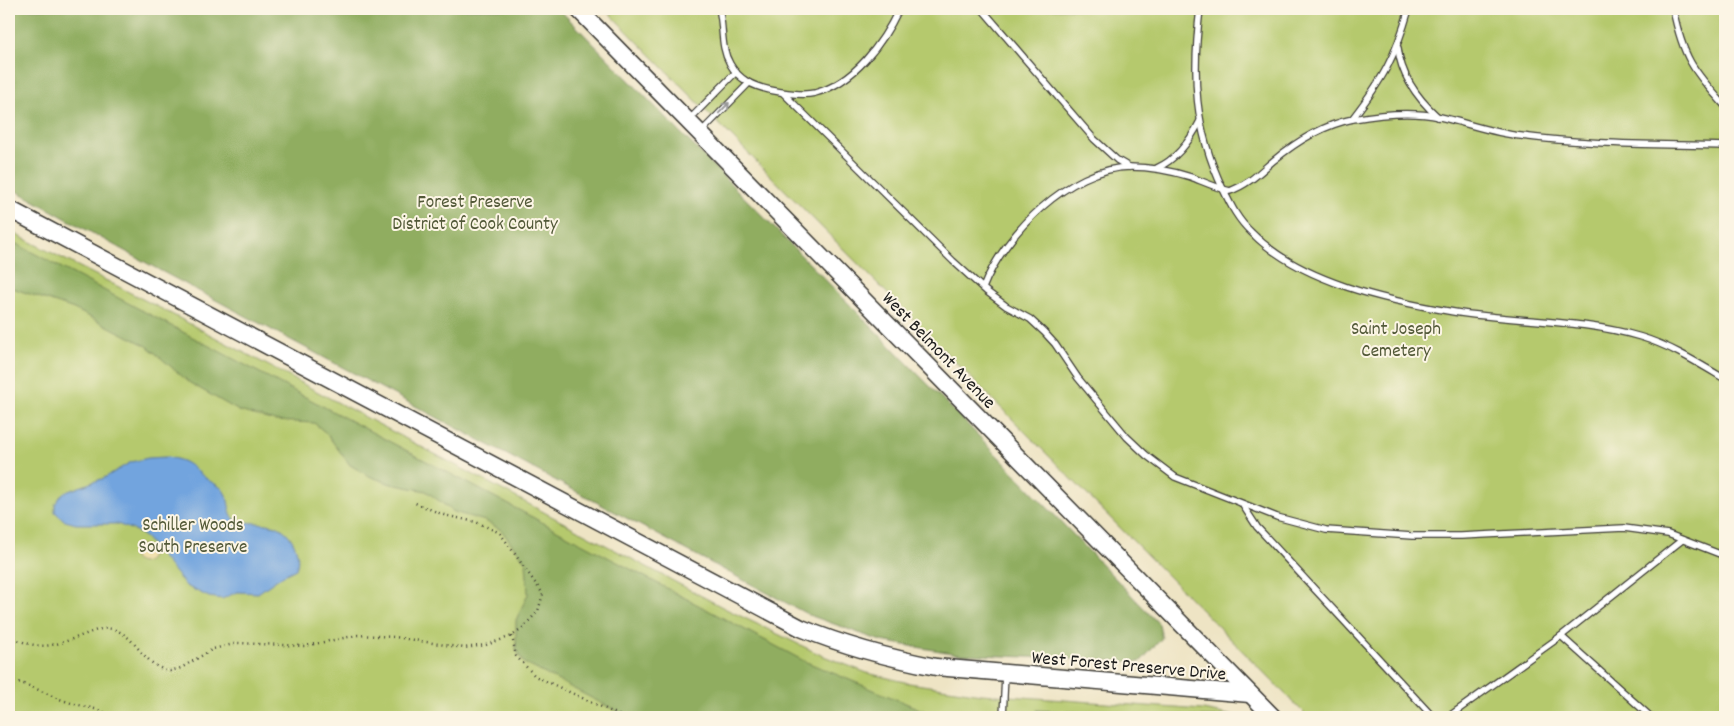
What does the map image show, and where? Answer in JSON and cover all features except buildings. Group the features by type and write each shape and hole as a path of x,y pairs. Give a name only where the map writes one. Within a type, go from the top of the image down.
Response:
{"main road":[{"name":"West Belmont Avenue","path":"578,9 1273,717"},
{"name":"West Forest Preserve Drive","path":"9,209 801,628 834,641 897,660 936,667 1250,694"}],"lane":[{"path":"719,9 724,24 723,40 726,54 736,72 749,83 783,93 814,93 842,80 870,55 899,9"},
{"path":"982,9 1094,139 1117,160 1129,167"},
{"path":"1200,9 1194,66 1200,121 1208,152 1233,211 1253,235 1284,258 1337,282 1386,298 1454,312 1581,324 1616,330 1668,346 1725,379"},
{"path":"1352,119 1385,73 1398,48 1409,9"},
{"path":"1673,9 1685,56 1695,72 1725,106"},
{"path":"1398,48 1400,64 1404,75 1420,99 1438,117"},
{"path":"688,121 736,72"},
{"path":"700,133 749,83"},
{"path":"783,93 983,288 1006,306 1030,319 1044,332 1104,410 1146,455 1175,477 1242,504 1303,525 1326,530 1352,533 1461,536 1624,528 1668,534 1725,556"},
{"path":"983,288 994,262 1033,215 1066,190 1084,180 1107,171 1129,167 1181,174 1223,189 1239,188 1310,134 1352,119 1386,114 1438,117 1518,136 1563,141 1632,146 1725,146"},
{"path":"1155,169 1169,162 1185,146 1200,121"},
{"path":"1242,504 1257,527 1433,717"},
{"path":"1448,717 1561,636 1682,540"},
{"path":"1561,636 1651,717"},
{"path":"1003,717 1005,674"}],"path":[{"path":"9,636 31,646 46,647 96,630 112,629 125,636 149,662 170,671 180,668 213,649 230,644 305,646 358,635 395,637 464,648 486,645 512,636 522,629 538,611 543,594 505,538 487,526 444,515 415,503"},
{"path":"512,636 516,656 535,676 623,717"},
{"path":"9,680 37,688 66,702 96,708 113,717"},
{"path":"832,717 843,714 854,717"}],"green space":[{"name":"Forest Preserve District of Cook County","path":"9,9 559,9 971,428 1159,624 1162,638 1140,662 958,654 881,641 809,615 161,271 9,187"},
{"name":"Saint Joseph Cemetery","path":"605,9 1725,9 1725,717 1308,717"},
{"name":"Schiller Woods South Preserve","path":"9,231 162,309 726,609 821,655 867,673 909,683 981,694 1203,710 1239,717 9,717"},
{"path":"9,240 804,661 939,717 628,717 524,663 516,650 516,620 528,594 526,562 501,530 485,521 454,512 426,491 391,484 369,476 350,465 326,433 314,423 275,421 239,411 190,383 147,346 74,309 9,287"},
{"path":"1037,710 1155,717 1036,717"}],"sand":[{"path":"142,545 148,548 151,554 148,560 142,563 136,560 133,554 136,548"}],"water":[{"path":"166,457 185,462 221,488 227,496 234,519 276,526 290,536 296,549 298,560 296,569 282,576 258,593 237,592 222,599 209,597 186,586 146,538 136,531 117,524 76,524 65,521 55,512 55,504 63,493 104,478 131,462 148,458"}]}
